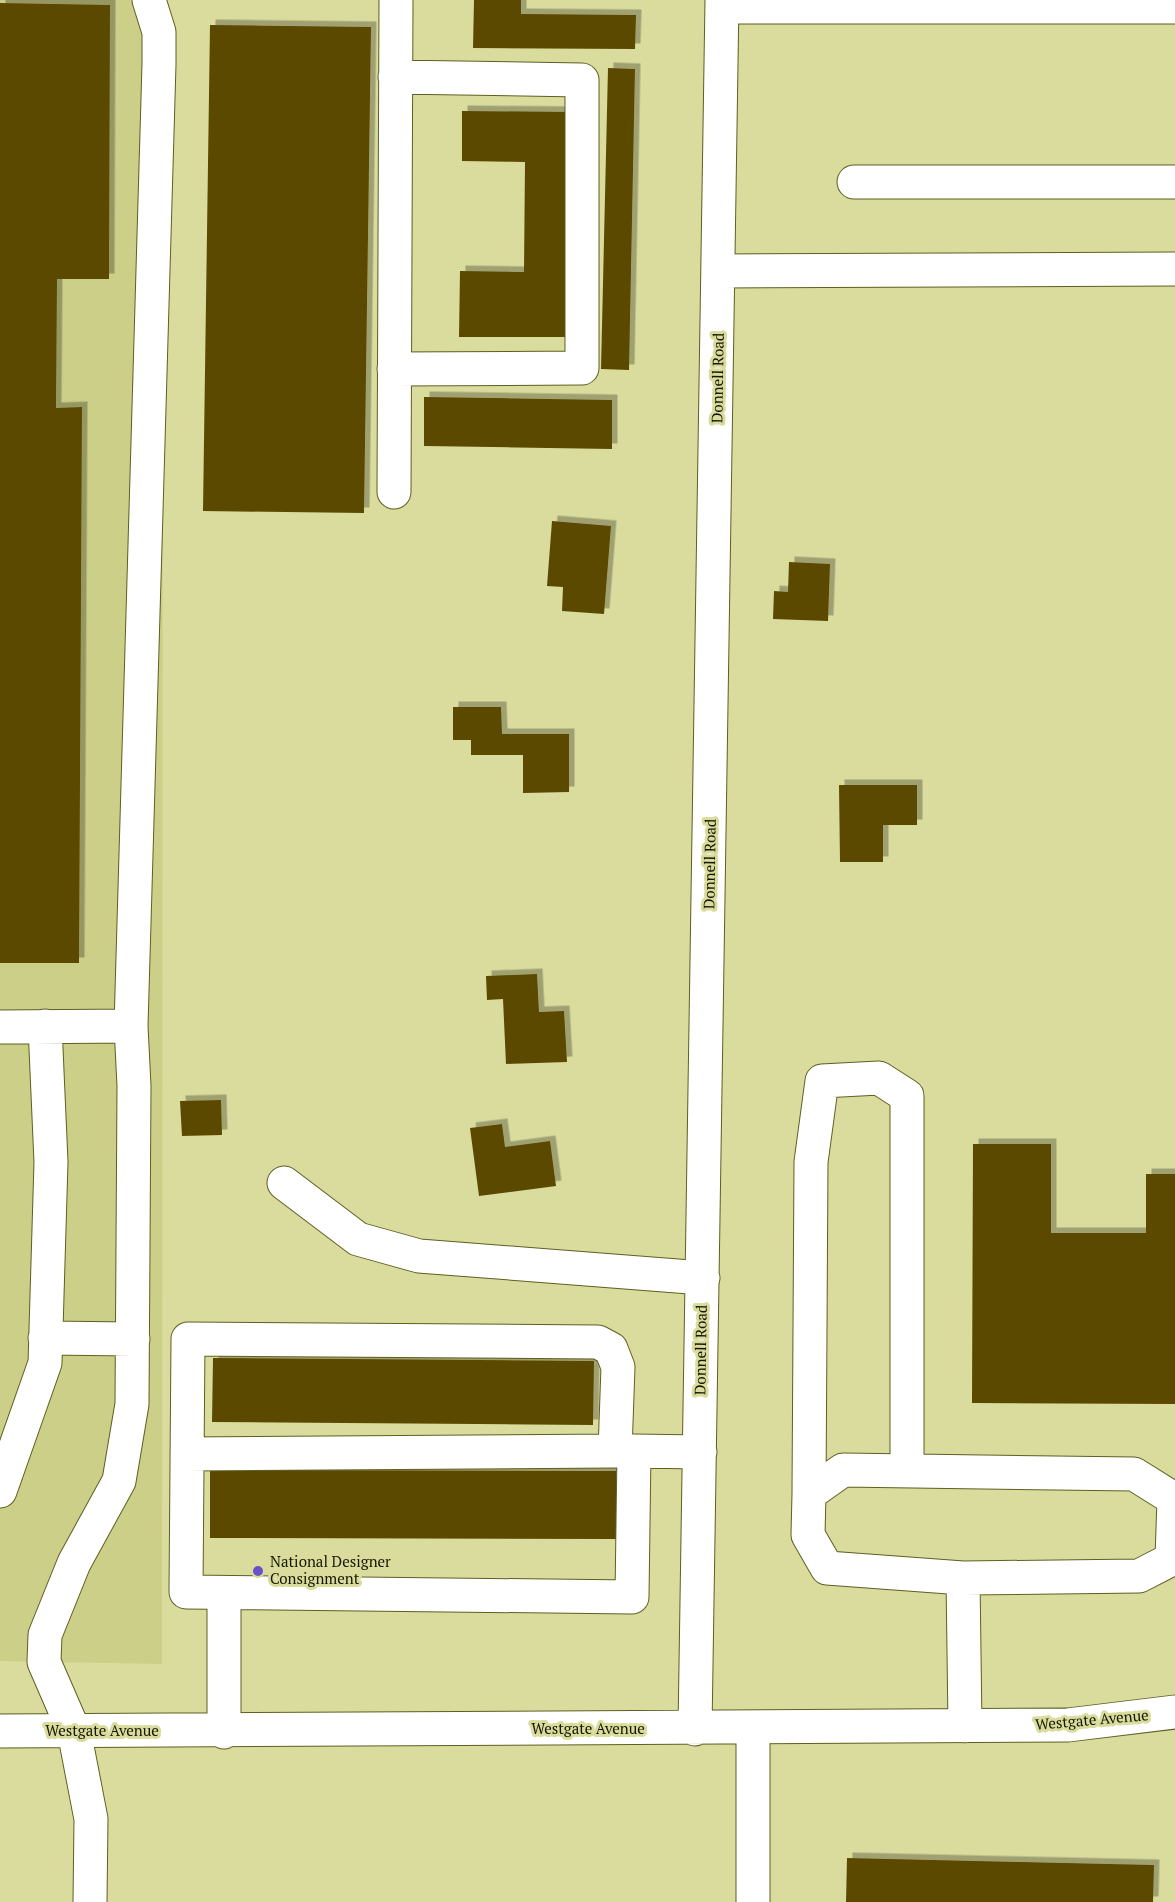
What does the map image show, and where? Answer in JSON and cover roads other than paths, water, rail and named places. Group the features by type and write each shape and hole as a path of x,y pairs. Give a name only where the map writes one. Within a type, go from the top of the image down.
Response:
{"street":[{"path":"90,1902 91,1819 74,1731 44,1662 45,1635 74,1563 119,1481 132,1404 134,1086 131,1026 159,64 159,32 149,0"},
{"path":"394,492 396,0"},
{"path":"722,4 1175,7"},
{"name":"Donnell Road","path":"695,1729 720,271 722,4"},
{"path":"394,369 582,368 582,80 395,77"},
{"path":"854,182 1175,182"},
{"path":"720,271 1175,269"},
{"path":"0,1491 45,1363 51,1162 45,1026"},
{"path":"0,1027 131,1026"},
{"path":"809,1494 843,1470 1134,1474 1174,1499 1172,1559 1138,1576 963,1578 827,1568 807,1535 812,1162 822,1081 879,1078 907,1096 907,1470"},
{"path":"284,1183 358,1239 419,1256 703,1278"},
{"path":"45,1338 133,1339"},
{"path":"188,1339 598,1342 611,1349 618,1367 625,1451 632,1597 186,1592 187,1454 188,1339"},
{"path":"187,1454 700,1452"},
{"path":"963,1578 965,1726"},
{"path":"224,1593 224,1731"},
{"name":"Westgate Avenue","path":"0,1731 695,1729 1068,1725 1175,1712"},
{"path":"753,1728 753,1902"}],"place":[{"name":"National Designer Consignment","path":"258,1571"}]}
